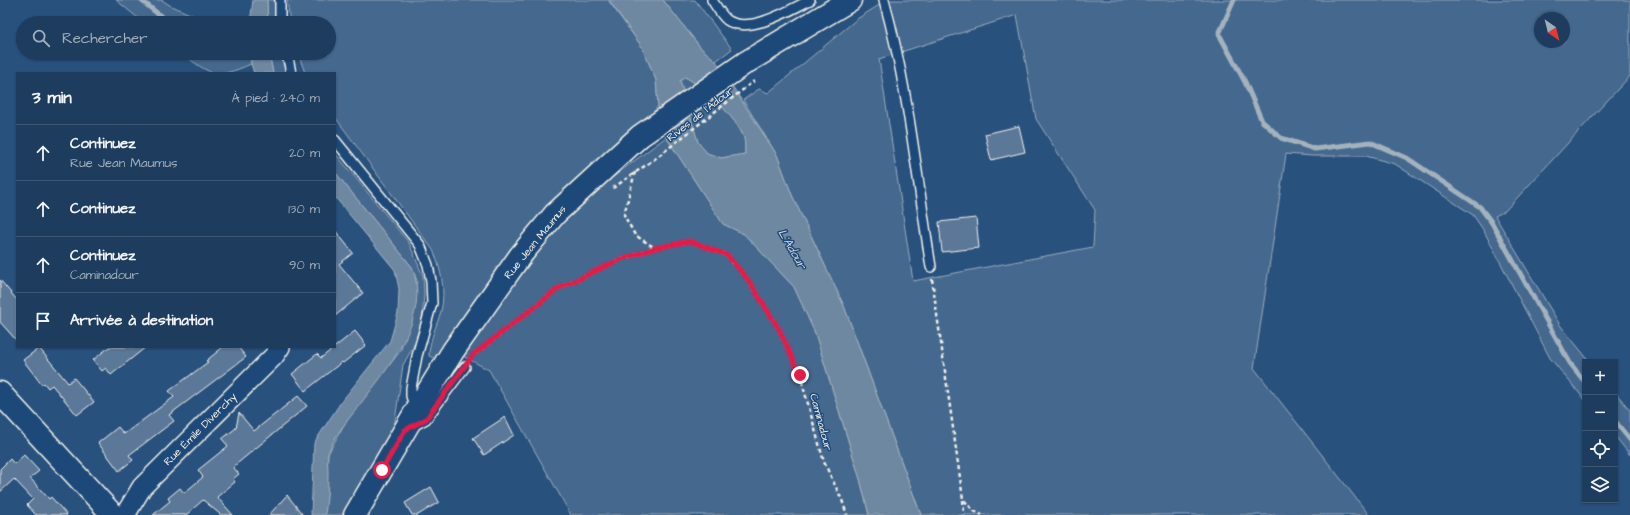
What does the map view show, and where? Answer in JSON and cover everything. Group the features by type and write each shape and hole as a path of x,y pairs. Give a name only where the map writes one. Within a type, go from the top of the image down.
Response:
{"main road":[{"name":"Rue Jean Maumus","path":"359,513 416,411 454,351 525,250 555,214 640,136 750,72 850,0"},
{"path":"0,393 113,515"}],"street":[{"name":"Rue Émile Diverchy","path":"125,515 142,487 279,348"}],"lane":[{"path":"280,0 280,16"},
{"path":"712,0 728,20 744,25 757,24 810,0"},
{"path":"884,0 891,26 909,122 930,266"},
{"path":"288,60 291,72"},
{"path":"336,141 420,245 428,265 431,281 432,303 417,356 411,388 411,396 416,411"},
{"path":"405,430 426,419 465,367"}],"path":[{"name":"Rives de l'Adour","path":"656,158 750,72"},
{"path":"635,171 624,215 635,235 655,248"},
{"name":"Caminadour","path":"465,367 473,355 559,288 619,260 655,248 690,241 727,255 749,281 779,329 800,375 824,462 842,500 847,515"},
{"path":"930,266 954,424 964,515"},
{"path":"963,499 974,511 982,515"}],"shaded area":[{"path":"116,0 162,0 171,6 195,16 135,16"},
{"path":"267,0 274,0 275,16 268,16"},
{"path":"287,0 608,0 642,47 656,80 658,106 652,114 620,140 541,214 481,293 436,359 429,356 429,350 441,311 443,287 433,250 336,118 336,72 305,72 300,60 336,60 336,16 289,16"},
{"path":"663,0 695,0 732,49 716,61 701,48"},
{"path":"887,0 1630,0 1630,76 1505,211 1495,216 1560,325 1588,359 1582,359 1582,396 1550,358 1484,231 1473,215 1395,164 1366,156 1312,156 1286,154 1254,368 1369,515 921,515 844,306 792,195 777,155 743,100 759,89 768,93 857,19","holes":["1017,15 1036,119 1095,210 1093,247 913,281 879,59"]},
{"path":"191,60 251,60 251,64 229,72 212,72"},
{"path":"270,60 282,60 286,72 273,72"},
{"path":"685,77 710,95 734,121 744,138 745,154 721,158 707,153 698,142 680,81"},
{"path":"666,137 723,224 744,234 794,287 815,333 860,479 869,515 571,515 489,370 461,355 556,229 609,180"},
{"path":"336,154 409,243 423,276 424,294 422,320 413,347 403,365 393,435 342,515 325,515 328,454 345,423 401,350 417,281 412,267 336,173"},
{"path":"1618,396 1630,410 1630,455 1618,440"}],"water":[{"path":"253,0 267,0 268,16 251,16"},
{"name":"L'Adour","path":"609,0 663,0 701,48 716,61 777,155 792,195 844,306 921,515 869,515 860,479 815,333 794,287 744,234 723,224 666,137 658,106 656,80 642,47","holes":["685,77 710,95 734,121 744,138 745,154 721,158 707,153 698,142 680,81"]},
{"path":"251,60 270,60 273,72 254,72"},
{"path":"336,173 412,267 416,286 416,304 412,322 395,357 342,427 330,447 328,454 328,489 325,515 311,515 314,443 341,402 390,341 398,313 399,289 395,270 336,198"}],"building":[{"path":"1019,126 1025,152 991,160 985,134"},
{"path":"976,218 979,248 942,252 939,222"},
{"path":"336,231 353,253 339,264 363,293 336,315"},
{"path":"0,280 16,299 16,340 0,322"},
{"path":"355,331 366,345 305,391 292,374 317,354 321,358 334,348 336,348 336,346"},
{"path":"39,348 68,383 74,378 94,402 77,415 52,385 48,388 44,383 42,385 23,360"},
{"path":"108,348 145,348 111,375 106,368 102,371 93,360"},
{"path":"222,348 239,348 246,357 169,415 174,421 129,455 133,460 119,471 98,443 118,427 124,434 174,397 169,391 208,362 206,361"},
{"path":"298,396 307,406 233,467 239,474 233,479 235,482 217,497 233,515 221,515 203,500 186,515 153,515 170,501 168,498 180,488 184,493 203,477 198,470 228,446 222,439 236,428 239,413 254,431"},
{"path":"505,417 514,435 484,455 473,438"},
{"path":"24,455 39,471 30,478 49,499 51,497 67,515 36,515 27,505 33,499 14,479 0,492 0,469 10,459 14,464"},
{"path":"431,487 439,502 418,515 412,515 405,503"},
{"path":"287,495 303,515 269,515"}],"waterway":[{"path":"141,0 160,16"},
{"path":"1234,0 1219,34 1245,82 1262,121 1281,138 1315,149 1370,142 1407,158 1480,207 1492,223 1570,363 1582,378"},
{"path":"1618,425 1630,440"}],"route":[{"path":"382,470 405,430 426,419 473,355 559,288 619,260 655,248 690,241 727,255 749,281 779,329 800,375"}]}
